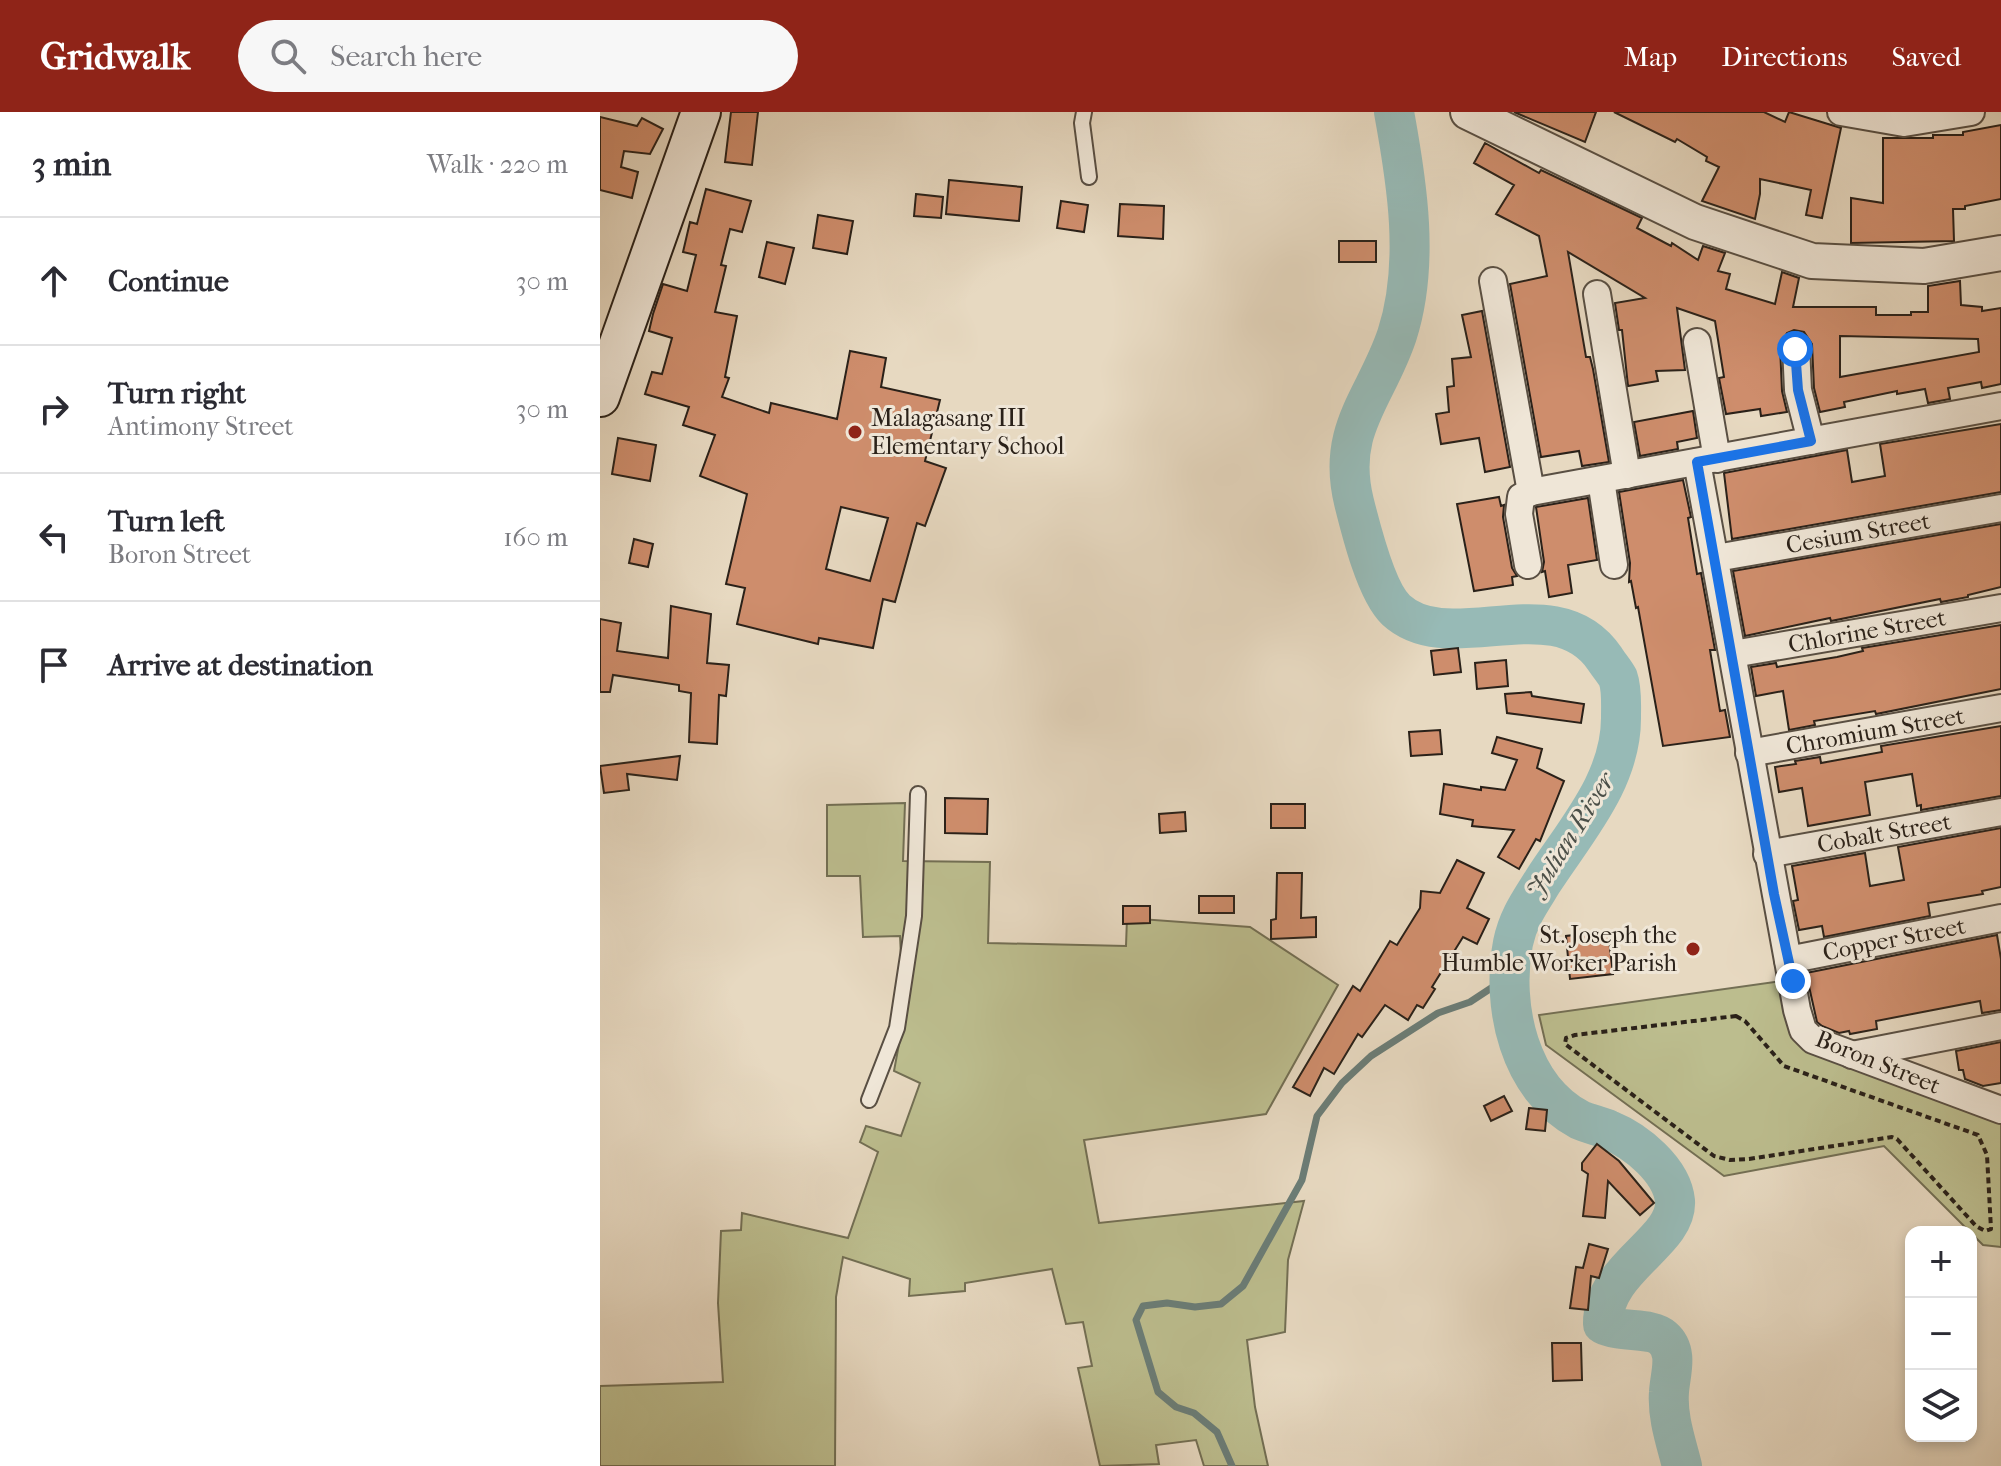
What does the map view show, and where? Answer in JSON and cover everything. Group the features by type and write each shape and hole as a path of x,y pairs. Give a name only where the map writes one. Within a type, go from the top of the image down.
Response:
{"main road":[{"path":"600,397 701,112"}],"street":[{"path":"1468,112 1695,222 1812,261 1924,266 2001,253"},
{"path":"1841,112 1903,117 1971,112"},
{"path":"1493,281 1531,492"},
{"path":"1597,294 1614,477 1614,565"},
{"name":"Boron Street","path":"1697,342 1716,558 1767,854 1803,1030 1813,1040 2001,1110"},
{"path":"1796,346 1798,390 1811,441"},
{"path":"1528,565 1519,514 1521,497 1531,492 2001,406"},
{"name":"Cesium Street","path":"1716,558 2001,508"},
{"name":"Chlorine Street","path":"1733,654 2001,608"},
{"name":"Chromium Street","path":"1749,753 2001,708"},
{"name":"Cobalt Street","path":"1767,854 2001,812"},
{"name":"Copper Street","path":"1788,960 2001,918"},
{"path":"1852,1055 2001,1026"}],"lane":[{"path":"1084,112 1082,123 1089,177"},
{"path":"869,1100 897,1028 914,916 918,794"}],"path":[{"path":"1736,1016 1745,1021 1784,1066 1978,1135 1987,1155 1991,1229 1985,1231 1976,1226 1892,1137 1749,1159 1730,1160 1714,1156 1565,1044 1566,1038 1575,1035 1608,1033 1736,1016"}],"green space":[{"path":"905,803 903,861 990,862 988,943 1126,946 1127,918 1250,927 1338,985 1266,1114 1084,1140 1099,1223 1304,1201 1288,1260 1285,1332 1247,1340 1255,1407 1268,1466 1204,1466 1196,1440 1156,1445 1159,1464 1100,1466 1078,1368 1092,1366 1083,1322 1066,1324 1052,1269 965,1283 965,1291 909,1296 910,1279 843,1257 836,1297 835,1466 600,1466 600,1386 723,1382 718,1303 721,1231 741,1230 742,1213 848,1238 878,1152 860,1142 866,1126 901,1136 920,1083 894,1071 904,1017 900,936 863,937 860,876 827,876 827,805"},
{"path":"1789,980 1801,1031 2001,1112 2001,1247 1983,1245 1977,1239 1977,1226 1964,1226 1884,1146 1724,1176 1546,1045 1539,1015"}],"building":[{"path":"731,112 758,112 752,165 725,162"},
{"path":"1514,112 1596,112 1585,142"},
{"path":"1614,112 1764,112 1785,122 1789,112 1841,128 1822,218 1806,215 1811,190 1760,179 1755,219 1702,201 1719,167 1677,139 1675,142"},
{"path":"600,117 637,126 642,118 663,129 650,154 624,151 621,167 638,172 632,198 600,190"},
{"path":"2001,125 2001,199 1965,206 1965,209 1953,209 1954,241 1851,243 1851,198 1883,203 1883,138 1963,135 1963,132"},
{"path":"1485,143 1539,173 1541,170 1642,218 1637,228 1671,246 1672,243 1698,260 1703,246 1725,253 1718,271 1730,274 1726,289 1775,304 1782,272 1799,278 1793,307 1876,307 1876,315 1928,312 1928,286 1960,281 1961,305 1982,307 1982,311 2001,308 2001,384 1982,388 1981,382 1948,388 1950,399 1928,403 1925,389 1897,394 1897,391 1844,402 1845,407 1820,412 1814,388 1812,344 1804,332 1794,330 1787,333 1780,346 1782,391 1787,412 1761,416 1760,409 1726,414 1719,378 1724,377 1715,321 1677,308 1685,370 1656,371 1658,381 1628,386 1622,330 1619,330 1615,303 1645,298 1568,252 1586,357 1590,357 1593,369 1609,462 1582,466 1579,451 1541,457 1510,284 1547,276 1539,236 1496,214 1514,185 1474,163","holes":["1840,336 1978,339 1979,352 1840,377"]},
{"path":"949,180 1022,187 1019,221 946,214"},
{"path":"706,189 751,201 742,232 730,229 721,265 726,266 715,312 737,316 725,377 729,378 722,397 769,413 771,403 837,419 850,351 886,358 881,387 940,400 925,461 946,468 925,526 917,523 895,602 883,599 873,648 819,638 818,644 737,624 745,588 726,584 747,494 700,476 715,435 683,425 689,407 645,394 652,372 662,374 672,338 649,331 653,314 663,284 687,291 696,255 683,252 690,222 697,224","holes":["841,507 888,518 870,581 826,569"]},
{"path":"916,194 943,197 941,218 914,216"},
{"path":"1061,201 1088,205 1084,232 1057,228"},
{"path":"1120,204 1164,206 1163,239 1118,236"},
{"path":"818,215 853,221 847,254 813,248"},
{"path":"1339,241 1376,241 1376,262 1339,262"},
{"path":"767,242 794,248 785,284 759,277"},
{"path":"1482,311 1510,467 1485,472 1479,438 1441,444 1436,414 1449,412 1447,387 1454,386 1452,359 1471,357 1462,315"},
{"path":"1693,411 1697,438 1677,442 1678,449 1640,456 1634,422"},
{"path":"2001,424 2001,492 1732,539 1724,473 1847,450 1852,482 1885,476 1880,444"},
{"path":"618,438 656,445 650,481 612,474"},
{"path":"1683,480 1691,517 1688,518 1697,574 1701,573 1715,650 1710,650 1720,711 1725,710 1730,737 1663,746 1638,607 1629,582 1630,563 1619,492"},
{"path":"1499,497 1501,506 1504,505 1503,517 1512,568 1517,576 1512,577 1513,585 1474,591 1457,504"},
{"path":"1588,498 1597,560 1568,565 1572,593 1549,597 1545,571 1542,572 1544,562 1536,507"},
{"path":"2001,524 2001,587 1968,597 1941,602 1940,599 1831,621 1830,618 1745,636 1733,571"},
{"path":"634,539 653,544 648,567 629,563"},
{"path":"671,606 711,614 707,663 729,665 726,696 719,695 717,744 689,742 691,693 679,691 679,685 613,675 610,692 600,692 600,619 621,623 617,651 668,658"},
{"path":"2001,625 2001,689 1876,714 1875,711 1814,721 1815,725 1789,730 1783,691 1756,696 1751,667 1776,663 1777,667 1837,657 1863,651 1862,648"},
{"path":"1458,648 1461,672 1434,675 1431,651"},
{"path":"1506,660 1508,686 1477,689 1475,663"},
{"path":"1531,692 1532,696 1584,704 1581,723 1507,713 1505,694"},
{"path":"2001,726 2001,796 1921,810 1921,805 1917,806 1912,774 1865,782 1870,815 1808,826 1802,788 1779,792 1775,767 1796,764 1795,761 1820,757 1821,763 1882,752 1881,746"},
{"path":"1440,730 1442,754 1411,756 1409,732"},
{"path":"1497,737 1542,749 1537,768 1564,781 1540,841 1536,839 1519,869 1498,857 1514,830 1472,826 1473,820 1440,814 1444,784 1505,790 1517,760 1492,753"},
{"path":"680,756 677,780 627,774 629,790 604,793 600,766"},
{"path":"945,798 988,799 987,834 945,833"},
{"path":"1271,804 1305,804 1305,828 1271,828"},
{"path":"1185,812 1186,831 1160,833 1159,814"},
{"path":"2001,828 2001,887 1982,891 1983,894 1928,903 1930,916 1824,937 1822,926 1799,930 1793,901 1798,900 1792,866 1865,853 1870,886 1904,880 1898,847"},
{"path":"1457,860 1484,873 1467,908 1489,919 1477,944 1463,937 1432,987 1435,989 1423,1008 1417,1005 1408,1020 1385,1005 1362,1037 1358,1034 1334,1074 1324,1068 1310,1096 1293,1087 1353,986 1360,991 1390,941 1397,945 1420,908 1421,891 1440,893"},
{"path":"1277,873 1302,873 1301,918 1316,917 1316,937 1271,939 1271,920 1276,919"},
{"path":"1199,896 1234,896 1234,913 1199,913"},
{"path":"1123,906 1150,906 1150,923 1123,924"},
{"path":"1608,931 1613,974 1570,979 1566,936"},
{"path":"1997,935 2001,959 2001,1010 1982,1013 1980,1001 1876,1021 1877,1029 1850,1034 1849,1031 1839,1033 1817,1022 1806,973"},
{"path":"2001,1042 2001,1083 1983,1086 1965,1079 1963,1070 1959,1070 1956,1051"},
{"path":"1504,1096 1512,1111 1491,1121 1484,1106"},
{"path":"1529,1108 1547,1110 1545,1131 1526,1129"},
{"path":"1597,1144 1619,1161 1654,1203 1640,1215 1608,1181 1605,1218 1583,1216 1588,1174 1582,1170 1582,1163"},
{"path":"1589,1244 1608,1249 1599,1278 1591,1276 1588,1310 1570,1308 1576,1267 1583,1268"},
{"path":"1552,1343 1581,1343 1582,1380 1553,1381"}],"waterway":[{"name":"Julian River","path":"1394,112 1407,195 1408,280 1397,335 1354,434 1350,454 1354,502 1376,575 1396,610 1418,623 1444,628 1531,624 1559,627 1584,638 1605,659 1618,678 1621,716 1614,762 1595,803 1521,918 1513,943 1510,993 1519,1043 1542,1088 1559,1106 1580,1120 1619,1135 1641,1149 1660,1168 1672,1190 1675,1201 1673,1216 1665,1230 1614,1287 1606,1304 1603,1324 1651,1332 1668,1344 1672,1356 1669,1411 1682,1466"},
{"path":"1232,1466 1217,1432 1194,1413 1176,1407 1158,1392 1136,1320 1143,1306 1221,1304 1243,1286 1302,1180 1317,1116 1342,1083 1371,1056 1438,1013 1470,1002 1511,975"}],"place":[{"name":"Malagasang III Elementary School","path":"855,432"},
{"name":"St. Joseph the Humble Worker Parish","path":"1693,949"}],"route":[{"path":"1793,981 1774,894 1697,462 1811,441 1798,390 1795,349"}]}
